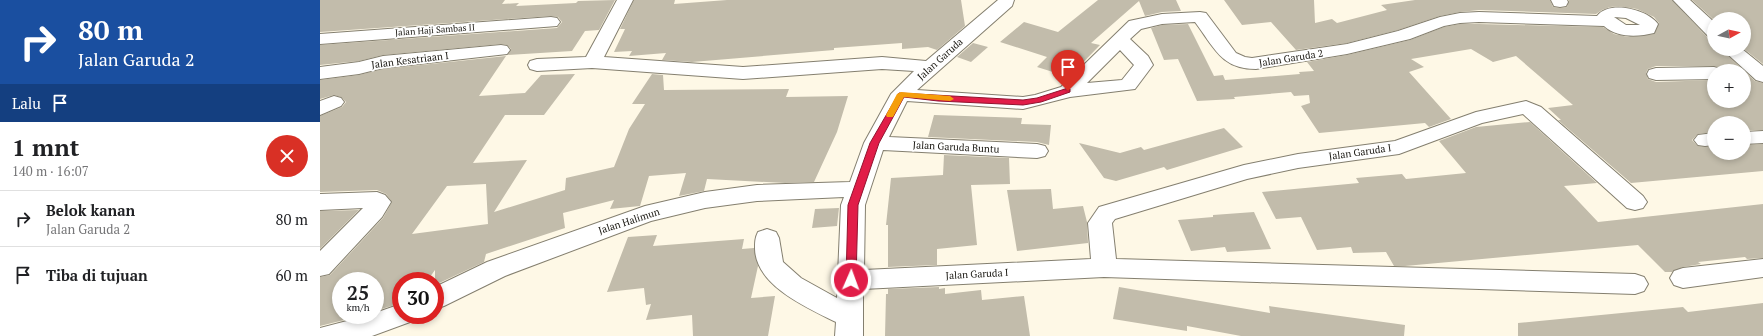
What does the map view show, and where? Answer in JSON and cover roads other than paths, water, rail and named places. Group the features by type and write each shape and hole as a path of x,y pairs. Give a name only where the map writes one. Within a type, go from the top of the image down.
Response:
{"street":[{"path":"592,62 625,0"},
{"name":"Jalan Garuda","path":"850,327 853,205 874,143 901,94 1006,2 1006,0"},
{"path":"1681,0 1707,25"},
{"name":"Jalan Garuda 2","path":"901,94 938,98 1023,103 1038,100 1068,91 1135,25 1162,19 1200,17 1230,56 1236,61 1247,64 1347,49 1404,35 1440,22 1460,18 1480,16 1607,21"},
{"name":"Jalan Haji Sambas II","path":"320,39 551,22"},
{"path":"1068,91 1128,85 1144,65 1120,39"},
{"name":"Jalan Kesatriaan I","path":"320,73 358,68 383,62 501,50"},
{"path":"1748,64 1763,54"},
{"path":"537,65 592,62 743,73 882,63 930,67"},
{"path":"1656,74 1707,73"},
{"name":"Jalan Garuda I","path":"1104,268 1100,223 1104,216 1108,213 1244,172 1298,161 1399,147 1476,118 1526,107 1534,111 1635,202"},
{"path":"1751,137 1763,136"},
{"name":"Jalan Garuda Buntu","path":"874,143 1037,151"},
{"name":"Jalan Halimun","path":"444,295 496,269 645,214 705,200 756,194 859,189"},
{"path":"320,202 377,200 379,202 374,211 320,267"},
{"path":"767,238 769,261 779,276 850,327"},
{"name":"Jalan Garuda I","path":"851,280 1104,268 1635,284"},
{"path":"1683,278 1763,268"},
{"path":"330,336 357,333 392,319"}]}
